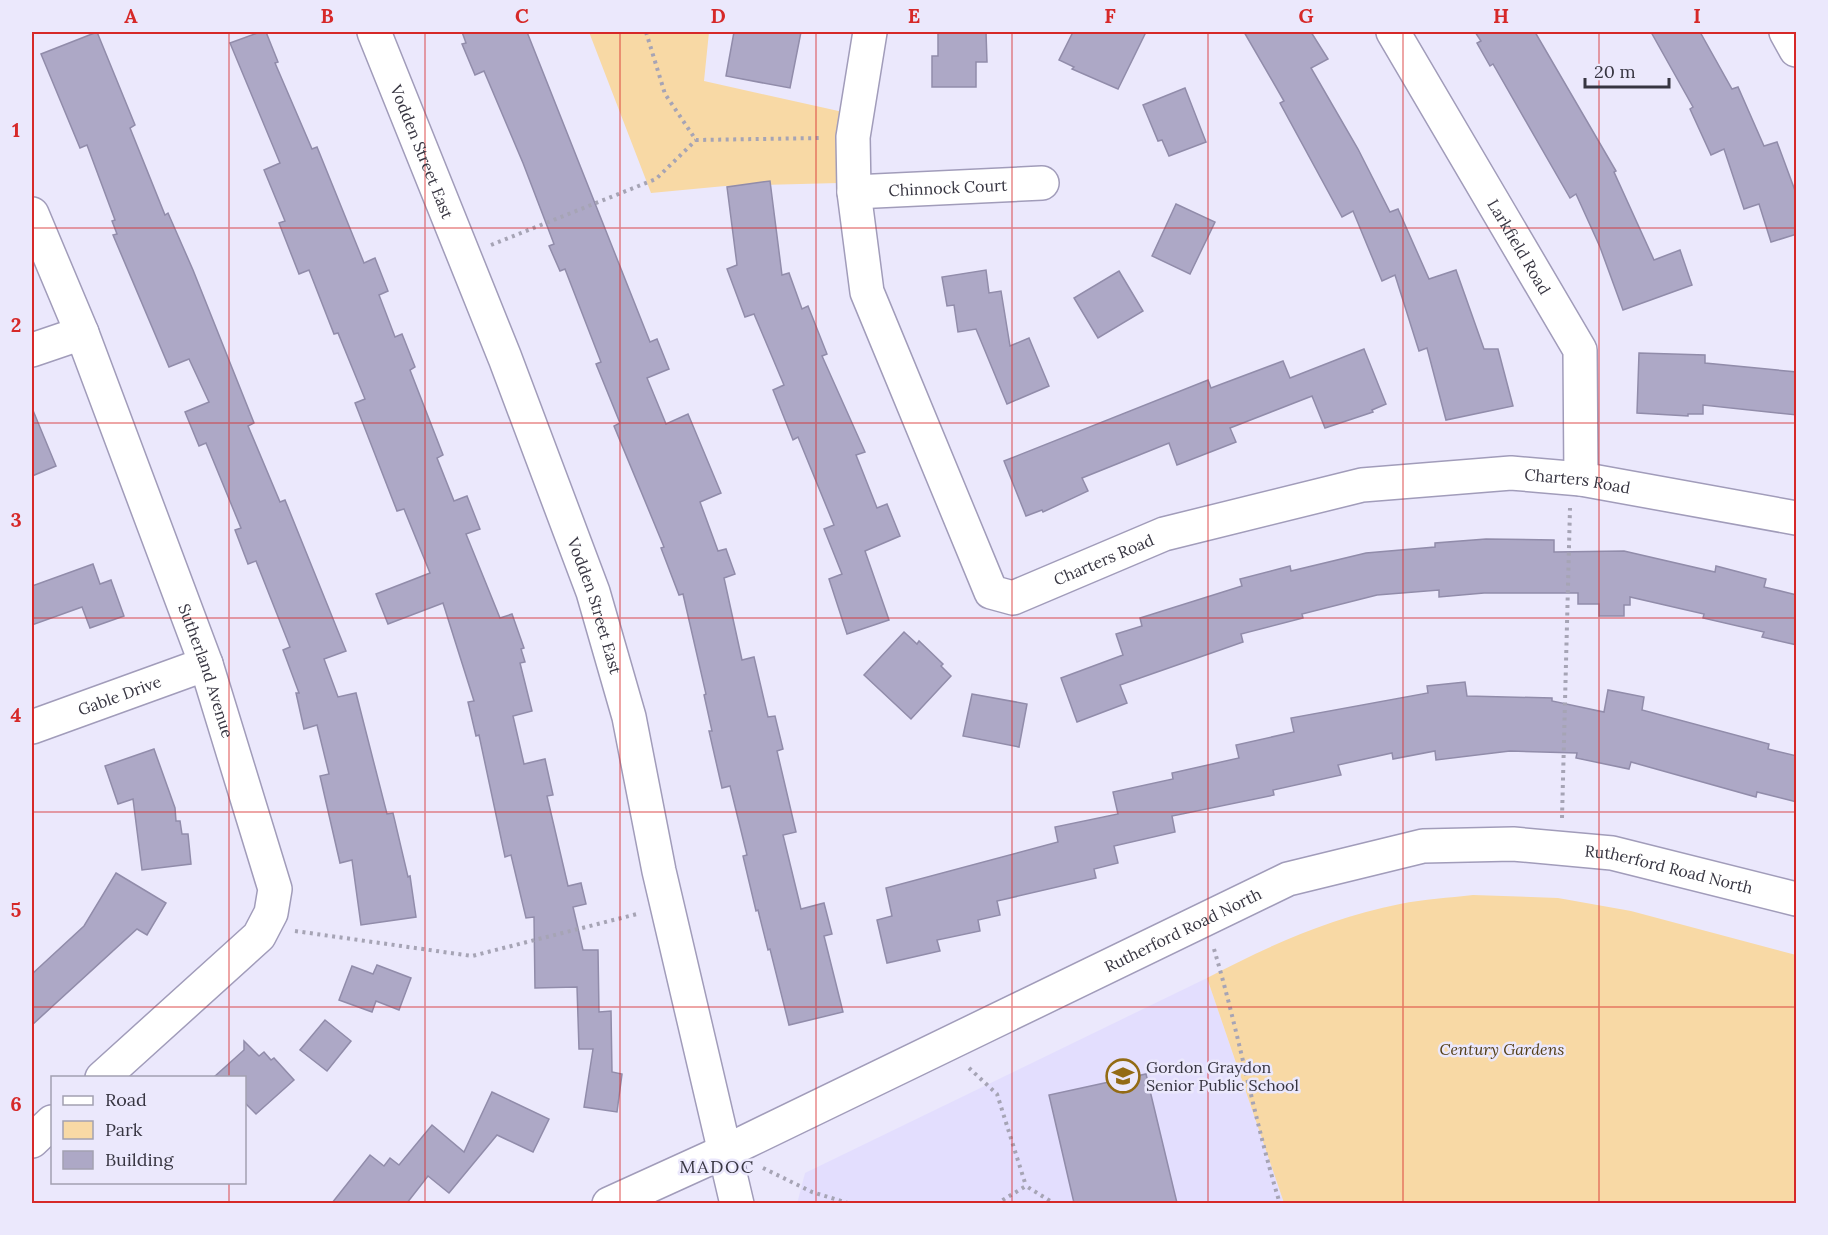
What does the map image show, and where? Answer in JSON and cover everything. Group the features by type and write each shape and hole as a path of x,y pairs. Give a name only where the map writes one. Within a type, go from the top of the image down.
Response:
{"street":[{"name":"Vodden Street East","path":"374,32 465,256 594,592 629,717 667,906 737,1203"},
{"name":"Charters Road","path":"870,32 853,137 854,192 867,292 991,592 1013,598 1164,534 1362,485 1511,473 1581,479 1797,518"},
{"name":"Larkfield Road","path":"1394,32 1580,350 1581,479"},
{"path":"1786,32 1797,50"},
{"name":"Chinnock Court","path":"854,192 1042,183"},
{"name":"Sutherland Avenue","path":"32,214 82,333 206,664 274,889 271,913 259,936 103,1076"},
{"path":"32,350 82,333"},
{"name":"Gable Drive","path":"32,727 206,664"},
{"name":"Rutherford Road North","path":"609,1203 725,1149 741,1144 1288,879 1423,846 1514,844 1612,853 1797,899"},
{"path":"32,1141 51,1123"}],"path":[{"path":"646,32 665,94 696,140"},
{"path":"465,256 657,179 696,140 853,137"},
{"path":"1562,849 1569,511 1581,479"},
{"path":"265,925 312,934 472,956 667,906"},
{"path":"1205,920 1230,1003 1263,1149 1280,1203"},
{"path":"945,1046 997,1094 1026,1186 1055,1203"},
{"path":"725,1149 812,1192 851,1203"},
{"path":"996,1203 1026,1186"}],"shaded area":[{"name":"Gordon Graydon Senior Public School","path":"1207,978 1284,1203 797,1204 805,1173"}],"green space":[{"path":"589,32 709,32 704,81 843,112 837,156 839,183 725,186 651,193"},
{"name":"Century Gardens","path":"1473,895 1558,898 1631,911 1796,955 1796,1203 1284,1203 1207,978 1276,944 1349,917 1409,902"}],"building":[{"path":"97,32 135,125 130,128 165,215 168,213 193,270 254,423 248,426 280,502 285,500 346,651 324,659 338,697 356,693 387,814 393,813 408,877 410,876 416,917 361,925 352,860 340,863 320,776 329,774 317,725 304,729 296,693 299,693 283,650 290,647 256,561 248,564 235,530 241,528 206,443 199,446 185,412 209,402 189,359 169,367 113,235 117,234 112,221 115,220 87,145 80,148 41,54"},
{"path":"266,32 278,62 275,63 312,149 317,147 364,263 375,258 388,291 379,295 395,337 402,334 415,367 410,370 443,455 437,458 454,501 467,496 480,529 466,534 500,618 512,614 524,648 521,649 525,662 520,663 532,711 513,716 524,764 545,759 553,795 547,796 568,886 581,883 586,904 573,907 583,950 598,950 599,1012 611,1011 612,1072 622,1074 617,1112 584,1107 593,1049 579,1049 577,987 535,988 534,917 526,918 511,855 505,857 479,735 476,736 468,702 474,701 443,603 388,624 376,594 430,573 404,509 397,511 355,403 365,399 338,333 334,334 309,270 299,274 279,223 285,221 264,170 280,163 230,43"},
{"path":"462,32 527,32 650,342 657,339 669,369 647,378 666,424 688,414 721,493 700,502 718,551 726,549 735,574 724,578 742,660 754,657 768,717 775,716 783,749 777,751 796,832 783,835 801,909 824,903 832,934 824,936 843,1012 789,1025 770,949 768,950 758,910 756,911 743,856 747,855 730,786 722,788 709,731 712,731 704,695 706,694 683,594 679,595 661,548 664,547 614,426 620,423 596,364 601,362 565,269 560,271 549,246 554,244 523,163 484,71 475,75 462,44 466,43"},
{"path":"734,32 801,32 790,88 726,76"},
{"path":"938,32 986,32 987,62 976,62 976,87 932,87 932,56 938,56"},
{"path":"1073,32 1146,32 1118,89 1072,69 1074,67 1059,60"},
{"path":"1244,32 1311,32 1328,59 1311,68 1358,149 1390,212 1398,209 1429,279 1456,270 1484,349 1498,349 1513,406 1446,420 1427,348 1419,351 1395,275 1382,281 1353,211 1342,217 1280,103 1284,101"},
{"path":"1475,32 1535,32 1616,171 1614,172 1654,260 1680,250 1692,285 1623,310 1600,247 1576,194 1570,198 1493,64 1490,66 1477,43 1481,41"},
{"path":"1651,32 1700,32 1732,89 1738,87 1764,146 1777,142 1797,196 1797,234 1771,242 1759,204 1744,209 1724,149 1711,155 1690,109 1693,107"},
{"path":"1185,88 1206,142 1169,156 1162,140 1158,141 1143,105"},
{"path":"770,181 782,275 789,273 802,309 808,306 827,354 822,356 865,452 856,455 877,508 887,504 900,536 865,551 889,620 847,634 829,579 842,574 824,529 834,525 798,437 793,440 773,390 784,385 754,314 745,317 727,269 737,265 727,187"},
{"path":"1176,204 1215,222 1190,274 1152,256"},
{"path":"986,270 989,293 1001,291 1010,346 1029,338 1049,386 1007,404 976,329 958,332 954,305 947,306 942,277"},
{"path":"1119,271 1143,311 1098,338 1074,298"},
{"path":"1364,349 1386,404 1372,410 1373,412 1325,428 1312,396 1230,428 1236,442 1177,465 1169,443 1082,478 1088,491 1043,512 1042,510 1026,516 1004,461 1208,380 1211,388 1283,361 1290,378"},
{"path":"1639,353 1705,355 1705,363 1797,372 1797,415 1703,405 1703,414 1688,414 1688,416 1637,413"},
{"path":"32,408 56,466 32,476"},
{"path":"1486,539 1554,540 1554,552 1624,551 1715,572 1716,566 1766,579 1764,587 1797,595 1797,645 1762,637 1764,632 1703,618 1704,614 1630,597 1630,605 1624,605 1624,616 1599,616 1599,604 1578,604 1578,593 1484,593 1439,597 1439,590 1377,595 1302,614 1303,618 1241,634 1243,642 1120,685 1127,703 1077,722 1061,678 1123,655 1116,634 1142,626 1140,618 1242,586 1240,579 1290,566 1291,571 1366,553 1435,547 1435,543"},
{"path":"93,564 100,584 111,580 124,616 90,628 82,607 32,625 32,586"},
{"path":"904,632 917,644 919,641 943,664 941,666 951,676 911,719 864,675"},
{"path":"1465,682 1467,696 1552,698 1552,701 1604,712 1608,690 1644,697 1642,710 1769,744 1768,749 1797,756 1797,802 1757,792 1756,797 1631,762 1629,769 1576,758 1577,753 1510,751 1436,760 1435,751 1393,759 1392,753 1338,765 1341,775 1273,790 1274,795 1172,816 1175,832 1114,846 1118,863 1094,869 1096,878 997,901 1000,915 978,920 980,931 937,940 940,951 887,963 877,920 892,916 886,888 1058,842 1055,827 1118,814 1113,792 1173,779 1172,773 1239,758 1236,745 1294,732 1291,718 1428,693 1427,686"},
{"path":"972,694 1027,704 1019,747 963,736"},
{"path":"154,749 175,808 176,821 180,821 182,834 188,834 191,864 142,870 133,799 118,804 105,766"},
{"path":"116,873 166,903 147,935 137,929 32,1025 32,974 84,926"},
{"path":"377,965 411,978 399,1010 376,1001 372,1012 339,1000 352,966 373,974"},
{"path":"325,1020 351,1041 327,1071 300,1050"},
{"path":"244,1041 259,1056 264,1052 271,1060 274,1058 294,1080 256,1114 246,1104 246,1076 215,1076 244,1050"},
{"path":"1146,1074 1177,1203 1074,1203 1049,1095"},
{"path":"492,1092 549,1119 533,1152 497,1135 449,1193 428,1176 407,1203 332,1203 370,1155 384,1166 390,1158 399,1165 432,1125 464,1152"}],"place":[{"name":"Gordon Graydon Senior Public School","path":"1123,1076"}],"district":[{"name":"MADOC","path":"717,1167"}]}
